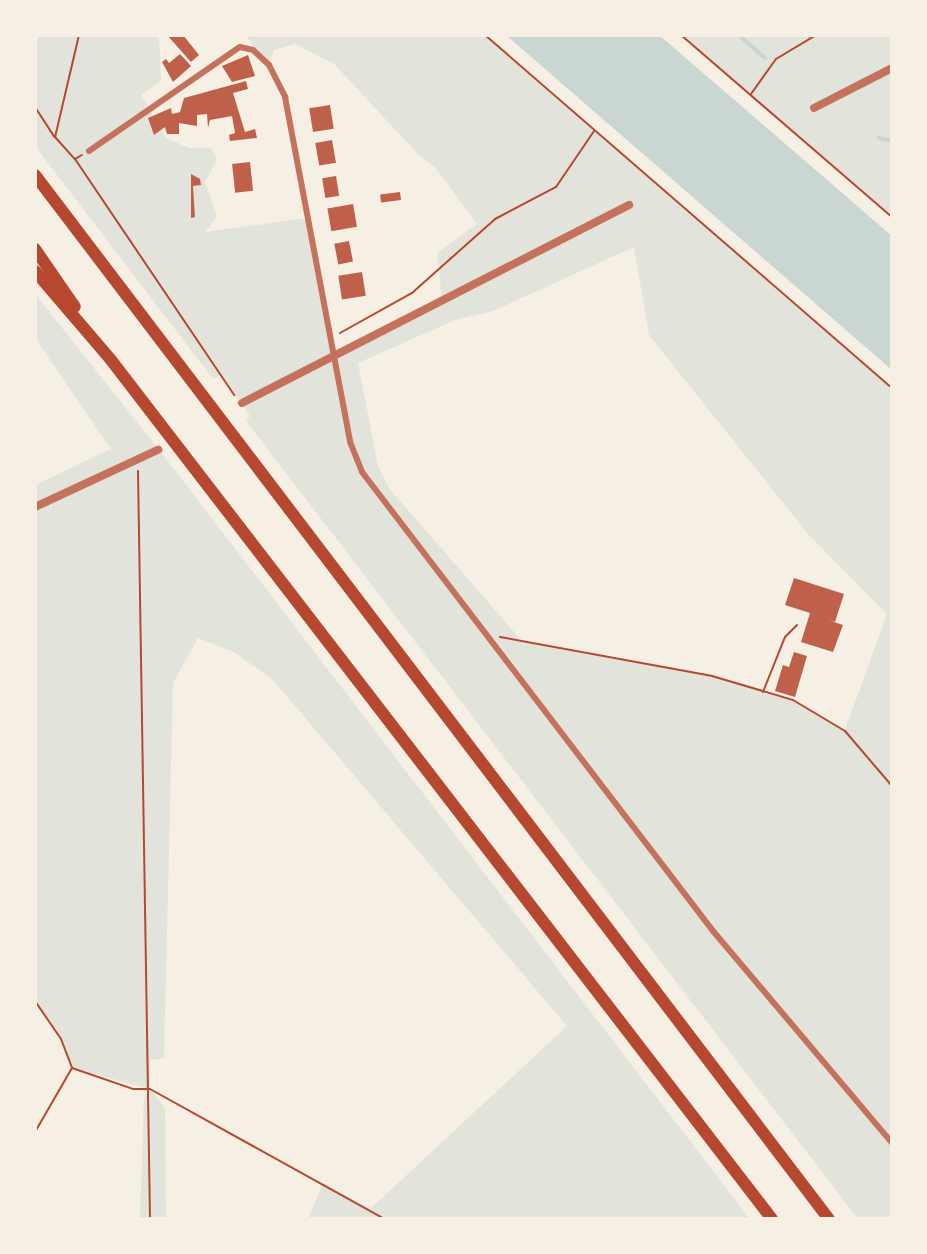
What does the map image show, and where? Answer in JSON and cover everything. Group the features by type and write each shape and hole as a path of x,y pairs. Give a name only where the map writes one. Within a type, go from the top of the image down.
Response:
{"highway":[{"path":"35,176 829,1219"},
{"path":"35,249 111,360"},
{"path":"35,271 111,360 772,1219"}],"street":[{"path":"89,151 240,47 262,57 278,78 285,97 350,442 362,472 713,931 892,1143"},
{"path":"814,108 892,68"},
{"path":"242,403 629,205"},
{"path":"35,507 158,450"}],"path":[{"path":"55,137 79,35"},
{"path":"485,35 892,388"},
{"path":"681,35 892,217"},
{"path":"751,95 776,59 816,35"},
{"path":"35,107 55,137 75,159 223,384 242,403"},
{"path":"331,337 412,293 495,219 556,187 595,130"},
{"path":"75,159 89,151"},
{"path":"138,460 150,1219"},
{"path":"763,692 785,637 797,625"},
{"path":"485,634 712,676 793,701 836,723 892,786"},
{"path":"35,1001 61,1039 72,1068"},
{"path":"72,1068 133,1088 150,1089 385,1219"},
{"path":"35,1132 72,1068"}],"shaded area":[{"path":"35,35 159,35 161,81 141,95 166,138 189,148 211,148 217,159 205,182 217,216 205,232 307,218 335,355 442,300 437,253 477,224 435,167 420,156 334,64 295,44 274,50 269,65 245,35 485,35 892,388 892,1219 858,1219 246,421 250,416 221,375 213,379 35,146","holes":["634,247 649,335 808,534 887,614 845,730 793,700 712,676 522,641 389,488 378,466 358,363 455,320 493,311"]},
{"path":"506,35 659,35 892,236 892,370"},
{"path":"681,35 892,35 892,216 786,124"},
{"path":"35,294 167,460 750,1219 308,1219 323,1183 370,1209 567,1026 273,680 234,652 198,638 173,683 164,1058 150,1060 150,1089 72,1068 61,1039 35,1001 35,485 111,449 35,338"},
{"path":"150,1089 165,1108 166,1219 140,1219 144,1098"}],"building":[{"path":"167,35 183,35 199,55 191,62"},
{"path":"180,54 191,66 173,82 162,62 166,59 169,63"},
{"path":"248,55 255,76 232,82 222,66"},
{"path":"246,81 248,89 233,93 245,132 255,129 257,138 230,141 229,135 235,133 232,116 210,120 208,128 207,114 197,115 197,126 179,123 179,134 167,134 165,127 154,135 148,118 171,108 172,114 180,112 184,98"},
{"path":"330,105 334,129 313,132 309,108"},
{"path":"332,140 336,163 319,166 315,143"},
{"path":"250,162 253,191 235,193 232,164"},
{"path":"191,174 200,179 201,185 193,186 195,217 191,218"},
{"path":"336,176 339,196 325,198 322,178"},
{"path":"400,192 401,200 381,202 380,194"},
{"path":"353,204 357,227 331,231 327,209"},
{"path":"349,241 353,262 338,264 334,244"},
{"path":"362,272 366,296 342,299 338,276"},
{"path":"794,578 844,594 835,622 828,620 843,625 833,652 801,642 810,613 785,605"},
{"path":"794,652 807,656 795,697 775,691 783,665 789,667"}],"waterway":[{"path":"739,35 765,58"},
{"path":"879,138 892,141"}]}
